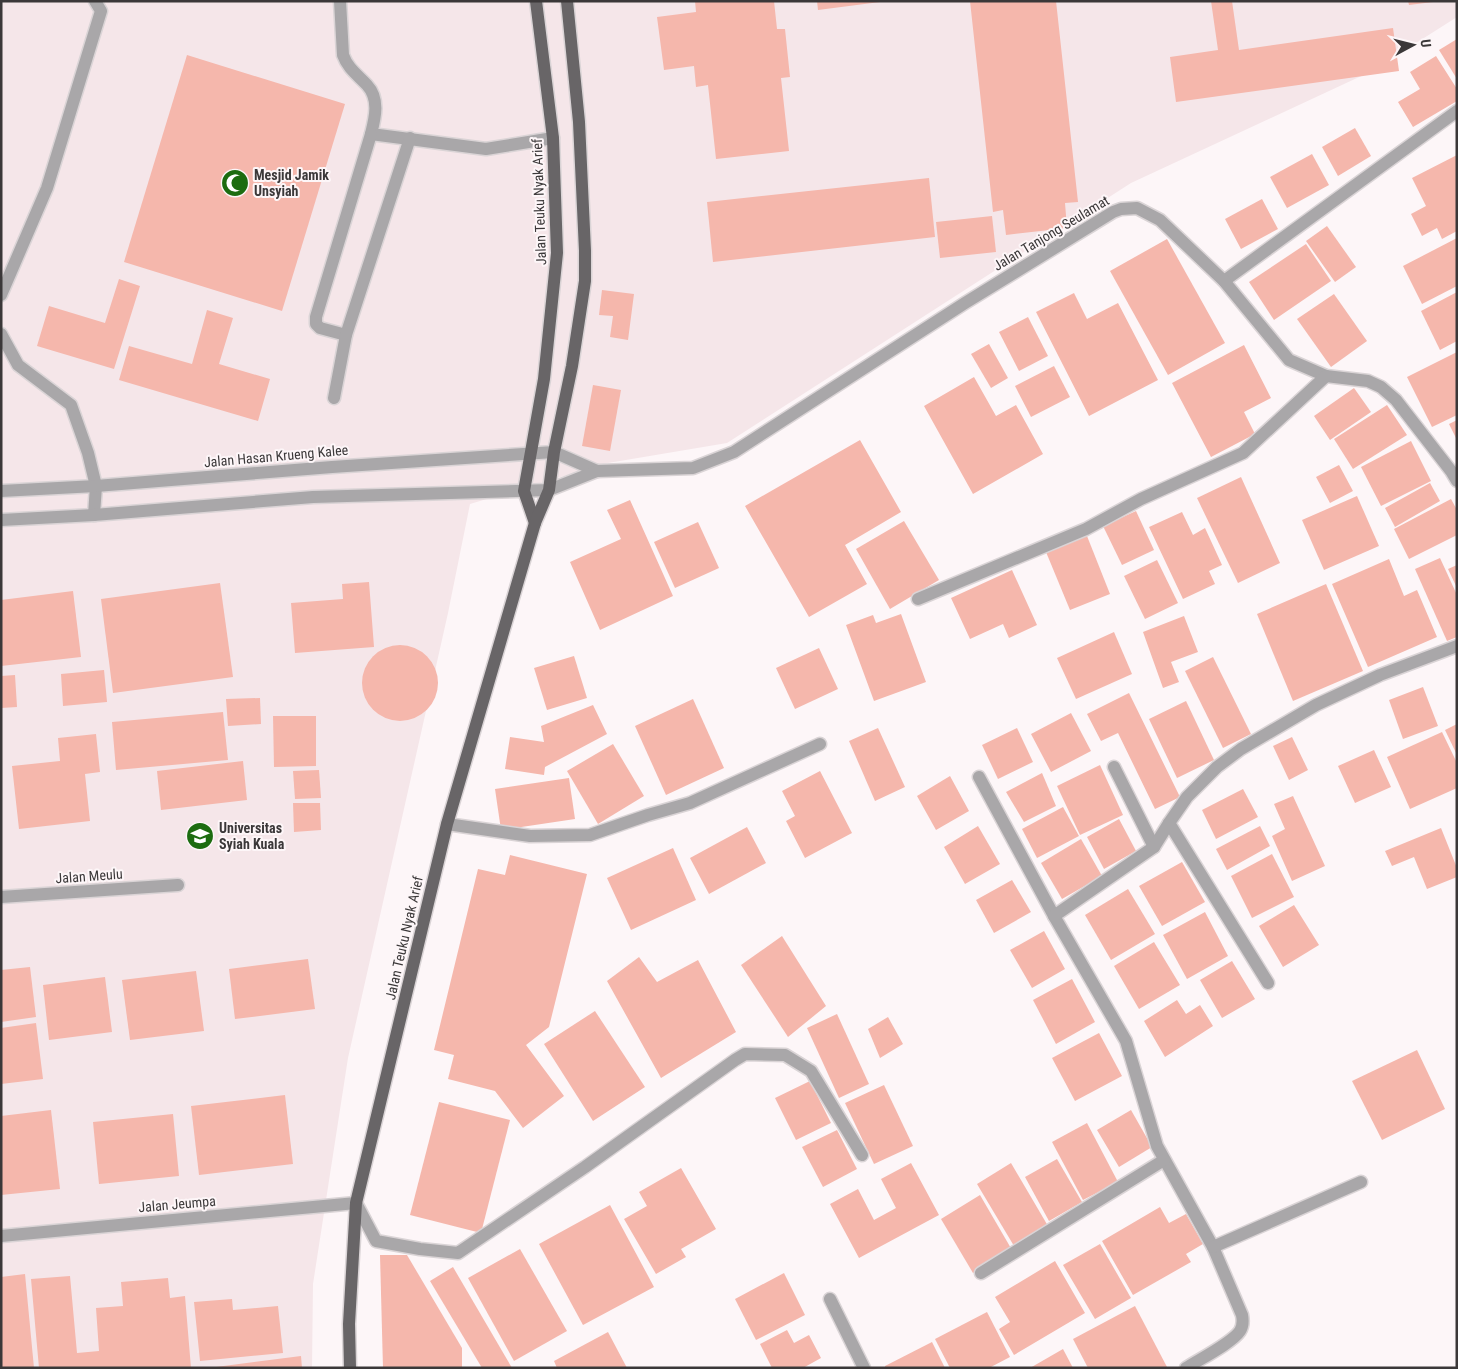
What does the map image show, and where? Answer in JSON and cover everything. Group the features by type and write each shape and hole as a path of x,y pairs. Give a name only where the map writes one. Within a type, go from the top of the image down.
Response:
{"main road":[{"name":"Jalan Teuku Nyak Arief","path":"524,492 529,454 544,379 557,252 553,138 536,1"},
{"path":"549,490 554,452 572,366 585,281 579,122 567,1"},
{"name":"Jalan Teuku Nyak Arief","path":"350,1368 349,1324 356,1203 447,824 535,523 549,490"},
{"path":"524,492 535,523"}],"street":[{"path":"1,295 47,188 101,11 95,1"},
{"path":"340,1 343,55 346,64 368,86 374,97 376,112 316,317 316,324 320,328 346,335"},
{"path":"1224,281 1457,111"},
{"path":"371,134 486,148 553,138"},
{"path":"334,398 346,335 410,138"},
{"name":"Jalan Tanjong Seulamat","path":"549,490 597,471 693,468 734,452 965,303 1113,212 1121,209 1137,208 1160,220 1224,281 1289,360 1326,376 1368,381 1381,387 1396,400 1457,481"},
{"path":"1,334 18,365 71,405 88,453 96,486 94,515"},
{"path":"918,599 1086,529 1140,499 1243,454 1326,376"},
{"name":"Jalan Hasan Krueng Kalee","path":"1,490 96,486 342,466 554,452"},
{"name":"Jalan Tanjong Seulamat","path":"554,452 597,471"},
{"path":"1,520 94,515 313,497 549,490"},
{"path":"1054,916 1154,847 1187,797 1217,766 1241,749 1316,705 1380,675 1457,646"},
{"path":"447,824 530,836 590,835 648,815 690,804 820,744"},
{"path":"1114,767 1154,847"},
{"path":"979,777 1054,916 1126,1041 1157,1146 1213,1247 1242,1315 1241,1330 1186,1368"},
{"path":"1169,823 1268,983"},
{"name":"Jalan Meulu","path":"1,897 178,885"},
{"path":"356,1203 376,1241 420,1249 458,1253 585,1167 745,1054 785,1055 811,1071 862,1155"},
{"path":"981,1273 1164,1160"},
{"path":"1213,1247 1361,1182"},
{"name":"Jalan Jeumpa","path":"1,1236 356,1203"},
{"path":"830,1299 864,1368"}],"shaded area":[{"name":"Universitas Syiah Kuala","path":"1,1 1457,1 1457,17 1372,71 1131,183 727,443 608,463 470,504 448,613 348,1058 313,1284 312,1368 1,1368"}],"building":[{"path":"695,1 774,1 777,29 785,29 790,77 781,78 789,151 716,159 708,85 696,87 694,66 664,70 657,17 696,12"},
{"path":"817,1 880,1 880,2 818,10"},
{"path":"970,1 1056,1 1078,202 1065,203 1067,228 1006,235 1003,210 993,212"},
{"path":"1211,1 1232,1 1239,50 1393,28 1399,71 1176,102 1170,57 1218,50"},
{"path":"1408,1 1433,1 1433,2 1409,5"},
{"path":"1457,39 1457,79 1439,50"},
{"name":"Mesjid Jamik Unsyiah","path":"187,55 345,104 282,311 124,262"},
{"path":"1436,56 1457,89 1457,101 1413,127 1398,102 1420,89 1410,72"},
{"path":"1355,128 1371,156 1338,176 1322,147"},
{"path":"1312,154 1329,185 1287,208 1270,177"},
{"path":"1457,155 1457,231 1442,239 1437,228 1422,236 1411,214 1426,206 1412,178"},
{"path":"929,178 935,237 713,262 707,202"},
{"path":"1262,199 1278,229 1241,249 1225,219"},
{"path":"992,216 996,252 940,258 936,222"},
{"path":"1327,226 1356,267 1335,282 1306,241"},
{"path":"1457,238 1457,286 1422,304 1403,266"},
{"path":"1167,239 1225,343 1168,375 1110,271"},
{"path":"1306,244 1331,281 1274,320 1249,282"},
{"path":"119,279 140,286 114,369 37,346 49,306 105,323"},
{"path":"602,290 634,294 628,340 610,337 613,316 599,315"},
{"path":"1457,292 1457,341 1440,350 1421,311"},
{"path":"1074,293 1087,319 1118,303 1158,380 1089,416 1036,312"},
{"path":"1334,294 1367,341 1331,367 1297,319"},
{"path":"207,310 233,318 219,364 270,379 258,421 119,380 129,346 192,364"},
{"path":"1028,317 1048,356 1019,371 999,332"},
{"path":"989,344 1008,378 991,388 971,354"},
{"path":"1244,345 1271,398 1244,412 1255,434 1211,457 1172,383"},
{"path":"1457,352 1457,415 1432,427 1407,377"},
{"path":"1054,366 1070,397 1031,417 1015,386"},
{"path":"974,377 996,416 1016,405 1043,454 973,494 924,406"},
{"path":"593,385 621,390 610,451 582,446"},
{"path":"1354,388 1371,412 1330,440 1314,416"},
{"path":"1387,405 1407,435 1353,469 1334,439"},
{"path":"1457,420 1457,440 1449,424"},
{"path":"860,440 901,512 845,545 867,584 809,617 745,506"},
{"path":"1411,441 1431,481 1381,506 1361,467"},
{"path":"1339,465 1353,491 1330,503 1316,477"},
{"path":"1241,477 1280,563 1238,583 1197,498"},
{"path":"1430,483 1440,501 1395,527 1385,508"},
{"path":"1357,496 1379,546 1324,570 1302,520"},
{"path":"1451,499 1457,510 1457,535 1409,559 1394,529"},
{"path":"630,500 673,596 600,630 570,562 621,539 607,510"},
{"path":"1136,511 1154,550 1122,565 1103,526"},
{"path":"1182,512 1193,535 1205,528 1222,565 1209,571 1215,584 1183,599 1149,527"},
{"path":"904,521 939,580 890,609 856,549"},
{"path":"698,522 719,568 675,588 654,542"},
{"path":"1087,536 1110,594 1070,610 1046,552"},
{"path":"1440,558 1457,595 1457,637 1447,641 1415,569"},
{"path":"1389,559 1404,596 1417,590 1437,637 1368,667 1332,584"},
{"path":"1157,560 1178,603 1145,619 1124,576"},
{"path":"1457,565 1457,588 1448,569"},
{"path":"1012,570 1037,625 1009,638 1003,624 970,639 951,598"},
{"path":"369,582 374,647 295,653 291,603 343,599 342,584"},
{"path":"220,583 233,677 113,693 101,599"},
{"path":"1326,584 1363,671 1293,701 1257,614"},
{"path":"73,591 81,657 1,666 1,600"},
{"path":"901,614 926,682 874,701 846,625 873,615 876,623"},
{"path":"1184,616 1198,652 1171,662 1179,682 1163,688 1143,632"},
{"path":"1114,632 1132,674 1076,699 1057,658"},
{"path":"393,645 407,645 421,651 432,662 438,676 435,698 427,710 407,721 393,721 379,715 368,704 362,690 362,676 368,662 379,651"},
{"path":"819,648 838,689 795,709 776,668"},
{"path":"574,656 587,698 547,710 534,668"},
{"path":"1213,657 1251,734 1223,748 1185,671"},
{"path":"104,670 107,702 63,706 61,674"},
{"path":"15,675 17,707 1,708 1,676"},
{"path":"1423,687 1438,726 1403,739 1389,700"},
{"path":"1129,693 1180,797 1155,809 1118,733 1101,741 1087,714"},
{"path":"260,698 261,724 228,726 226,699"},
{"path":"693,699 724,768 666,795 635,726"},
{"path":"1186,701 1214,760 1177,778 1149,719"},
{"path":"593,705 607,734 545,767 544,775 505,769 510,737 544,742 541,726"},
{"path":"223,712 228,760 116,770 112,722"},
{"path":"1071,713 1091,751 1051,772 1031,734"},
{"path":"273,716 316,716 316,766 274,767"},
{"path":"1457,724 1457,755 1445,730"},
{"path":"878,728 905,787 875,801 849,741"},
{"path":"1017,728 1033,762 998,779 982,745"},
{"path":"1442,732 1457,763 1457,788 1410,809 1387,757"},
{"path":"96,734 100,772 85,774 90,821 19,829 12,766 60,761 58,738"},
{"path":"1292,737 1308,770 1289,780 1273,746"},
{"path":"613,744 644,796 598,824 567,771"},
{"path":"1374,750 1391,787 1355,803 1338,766"},
{"path":"243,761 247,800 161,810 157,771"},
{"path":"1100,765 1123,815 1080,835 1057,786"},
{"path":"319,770 321,798 295,799 293,771"},
{"path":"820,771 852,833 805,858 786,821 795,816 782,791"},
{"path":"1042,773 1056,806 1024,822 1006,792"},
{"path":"950,776 969,811 936,830 917,796"},
{"path":"569,778 575,819 501,830 495,789"},
{"path":"1243,789 1258,817 1216,839 1202,810"},
{"path":"1293,796 1325,866 1292,881 1272,836 1285,829 1274,804"},
{"path":"293,803 320,803 321,830 294,832"},
{"path":"1063,807 1079,836 1037,858 1022,829"},
{"path":"1119,819 1136,851 1104,869 1087,837"},
{"path":"978,826 1000,864 965,884 944,847"},
{"path":"1260,826 1270,846 1227,870 1216,849"},
{"path":"747,827 766,863 709,894 690,858"},
{"path":"1441,828 1457,868 1457,877 1427,889 1414,857 1392,866 1385,851"},
{"path":"1081,839 1102,876 1062,899 1041,863"},
{"path":"673,848 696,900 631,930 607,878"},
{"path":"1272,854 1294,897 1252,918 1231,876"},
{"path":"510,855 587,874 549,1027 526,1045 564,1096 523,1128 495,1091 448,1079 454,1055 434,1050 478,869 505,875"},
{"path":"1182,862 1205,902 1162,926 1139,886"},
{"path":"1012,880 1031,912 994,933 976,900"},
{"path":"1128,889 1155,934 1111,960 1085,915"},
{"path":"1294,905 1319,945 1283,967 1259,926"},
{"path":"1205,912 1228,956 1187,979 1163,935"},
{"path":"1044,931 1065,969 1032,988 1010,950"},
{"path":"782,936 826,1006 788,1037 741,965"},
{"path":"1154,942 1180,985 1139,1009 1114,966"},
{"path":"639,957 657,982 698,960 736,1032 661,1078 607,981"},
{"path":"308,959 315,1009 235,1019 229,969"},
{"path":"1232,961 1255,999 1222,1018 1200,980"},
{"path":"30,967 36,1017 1,1022 1,970"},
{"path":"196,971 204,1031 130,1040 122,980"},
{"path":"105,977 112,1032 49,1040 43,985"},
{"path":"1072,979 1095,1022 1056,1044 1033,1000"},
{"path":"1177,1000 1186,1014 1200,1005 1213,1026 1165,1057 1144,1021"},
{"path":"595,1011 645,1087 593,1121 544,1044"},
{"path":"837,1014 869,1084 839,1098 807,1028"},
{"path":"888,1017 903,1044 880,1058 868,1029"},
{"path":"36,1023 43,1079 1,1084 1,1028"},
{"path":"1099,1033 1122,1076 1075,1101 1052,1058"},
{"path":"1417,1050 1445,1109 1382,1140 1352,1081"},
{"path":"810,1081 831,1123 796,1140 775,1098"},
{"path":"884,1085 913,1146 874,1164 845,1103"},
{"path":"285,1095 293,1164 199,1175 191,1106"},
{"path":"439,1102 510,1120 481,1233 410,1215"},
{"path":"51,1110 60,1189 1,1195 1,1116"},
{"path":"1131,1110 1152,1147 1119,1167 1097,1130"},
{"path":"173,1114 179,1176 99,1184 93,1122"},
{"path":"1087,1123 1118,1182 1083,1200 1052,1142"},
{"path":"837,1130 857,1169 823,1187 802,1147"},
{"path":"1057,1159 1082,1202 1049,1221 1025,1177"},
{"path":"911,1163 939,1215 859,1258 830,1204 858,1189 874,1220 896,1208 881,1179"},
{"path":"1011,1163 1048,1226 1014,1246 977,1184"},
{"path":"681,1168 716,1229 681,1249 686,1257 656,1274 624,1219 647,1206 639,1192"},
{"path":"980,1195 1012,1250 973,1273 941,1219"},
{"path":"610,1205 654,1287 583,1325 539,1244"},
{"path":"1160,1207 1169,1223 1186,1214 1203,1244 1186,1254 1191,1262 1133,1295 1102,1241"},
{"path":"1100,1244 1131,1298 1095,1319 1063,1265"},
{"path":"520,1249 567,1331 514,1361 468,1278"},
{"path":"380,1255 407,1255 462,1348 462,1368 383,1368"},
{"path":"1055,1261 1085,1313 1014,1355 999,1329 1010,1322 995,1297"},
{"path":"453,1267 512,1368 482,1368 430,1281"},
{"path":"784,1273 805,1315 756,1340 735,1299"},
{"path":"25,1274 34,1368 1,1368 1,1277"},
{"path":"70,1276 77,1353 99,1351 96,1308 123,1306 121,1282 168,1278 170,1298 185,1296 191,1368 39,1368 31,1279"},
{"path":"232,1299 233,1310 278,1306 283,1353 200,1361 194,1302"},
{"path":"1135,1306 1167,1367 1088,1368 1073,1339"},
{"path":"987,1312 1010,1357 989,1368 950,1368 935,1339"},
{"path":"787,1330 794,1343 809,1335 821,1358 803,1368 772,1368 760,1344"},
{"path":"608,1332 627,1368 557,1368 554,1361"},
{"path":"932,1342 945,1368 885,1368 885,1366"},
{"path":"1063,1349 1073,1368 1030,1368"},
{"path":"301,1356 302,1368 216,1368 216,1367"}],"place":[{"name":"Mesjid Jamik Unsyiah","path":"235,183"},
{"name":"Universitas Syiah Kuala","path":"200,836"}]}
